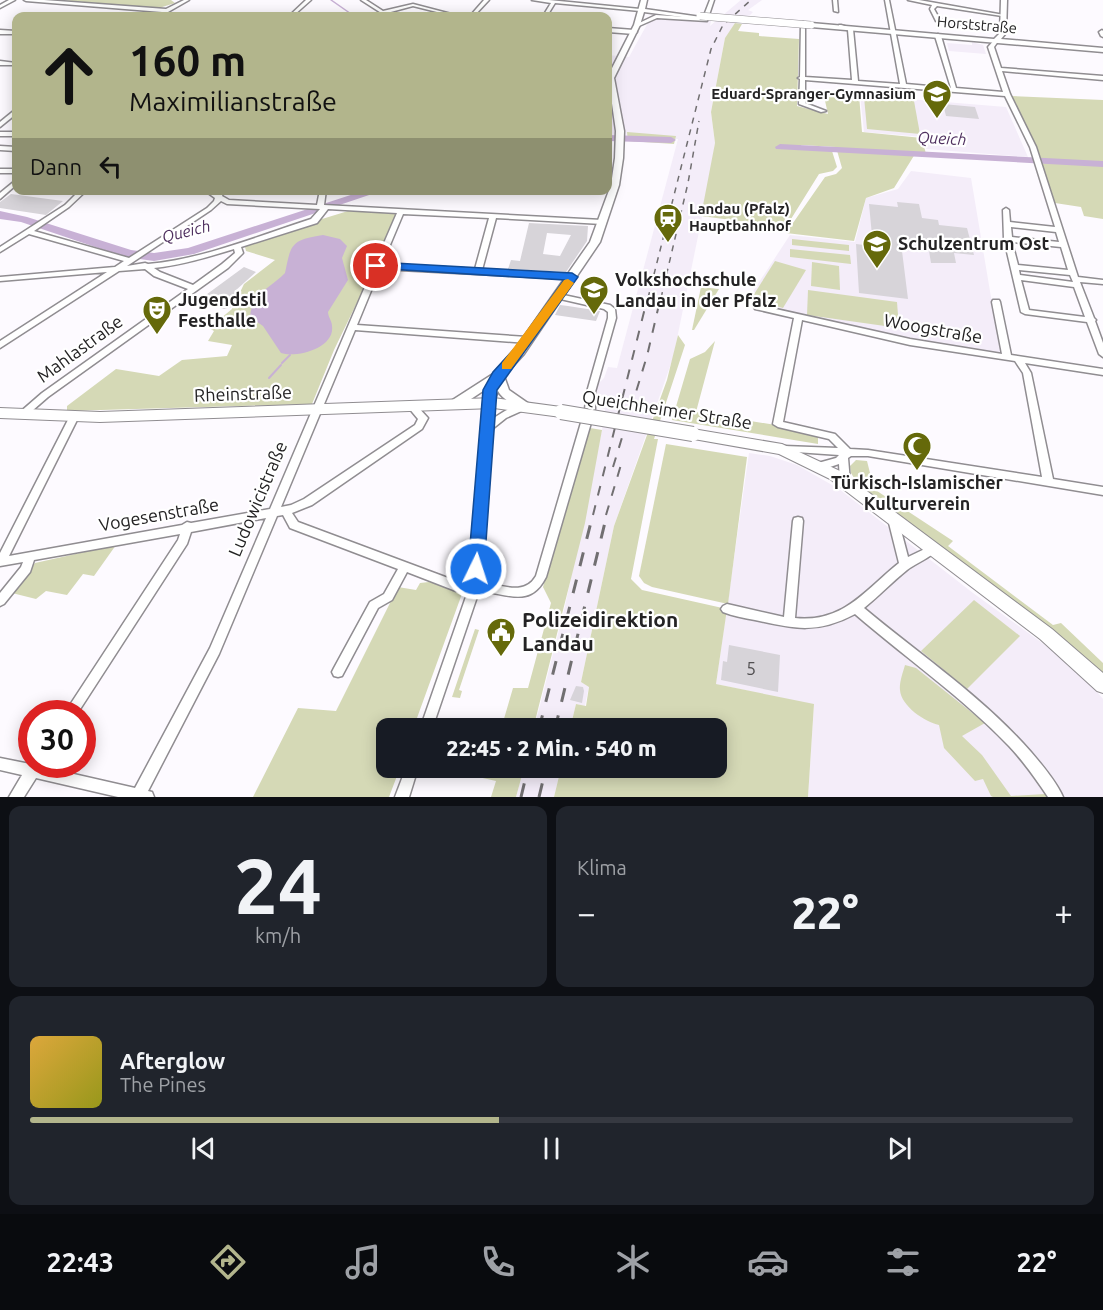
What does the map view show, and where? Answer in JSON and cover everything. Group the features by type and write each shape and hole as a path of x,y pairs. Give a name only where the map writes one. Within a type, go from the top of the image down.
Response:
{"main road":[{"name":"Rheinstraße","path":"0,413 73,418 488,403"},
{"name":"Queichheimer Straße","path":"488,403 526,406 782,449 821,466 1063,647 1103,685"}],"street":[{"path":"0,7 13,0"},
{"path":"26,0 168,11 187,0"},
{"path":"296,12 309,0"},
{"path":"363,0 381,12"},
{"path":"476,12 487,0"},
{"name":"Horststraße","path":"534,0 674,14"},
{"path":"612,68 637,25 644,0"},
{"path":"612,29 637,25 654,16 705,20 712,0"},
{"path":"835,0 836,11"},
{"path":"887,0 903,86"},
{"path":"910,0 1002,15"},
{"path":"1004,0 1002,34 991,46 1007,94 1026,131 1037,161 1103,354"},
{"path":"548,12 554,2"},
{"path":"386,12 413,5 441,12"},
{"path":"935,5 932,9 938,21 988,26"},
{"path":"592,12 596,6"},
{"name":"Horststraße","path":"640,10 1103,50"},
{"path":"637,25 657,13"},
{"name":"Horststraße","path":"788,21 808,25"},
{"path":"808,25 801,78 802,104 823,111"},
{"path":"850,28 855,82"},
{"path":"1002,34 1020,42"},
{"path":"938,36 954,90"},
{"path":"999,69 1103,78"},
{"path":"801,78 1007,94"},
{"path":"612,108 620,131 612,183"},
{"path":"0,124 12,114"},
{"path":"0,196 12,186"},
{"path":"0,250 77,195"},
{"path":"213,195 227,202 602,222"},
{"path":"0,345 150,249 208,209 219,195"},
{"path":"0,279 147,267 189,260 314,221 323,207 323,195"},
{"path":"430,718 475,586 488,403 498,376 591,252 609,195"},
{"path":"1006,210 1008,239 1025,312 1092,320"},
{"name":"Ludowicistraße","path":"141,796 207,667 401,211"},
{"path":"478,271 493,216"},
{"path":"1007,224 1059,230"},
{"path":"29,230 135,259 147,267 194,288"},
{"path":"1008,239 1064,245"},
{"name":"Mahlastraße","path":"22,415 45,395 236,257 240,251 237,246"},
{"path":"376,266 572,277"},
{"path":"1014,267 1076,279"},
{"path":"1017,277 1103,282"},
{"path":"285,510 294,525 456,586 475,586 521,593 534,589 539,583 590,409 592,388 612,318 612,311 605,306 559,296"},
{"path":"996,302 1007,358"},
{"name":"Woogstraße","path":"758,307 910,342 1103,372"},
{"path":"798,318 778,424 832,436 846,456 845,482"},
{"path":"351,327 527,340"},
{"path":"1019,360 1027,373 1048,481"},
{"path":"455,405 485,382 498,376"},
{"path":"498,376 504,392 526,406"},
{"path":"487,428 503,416 526,406"},
{"name":"Vogesenstraße","path":"0,562 187,526 285,510 308,502 421,424 423,418 412,407"},
{"path":"0,562 73,418"},
{"path":"782,449 829,452 846,456 874,454 1103,491"},
{"path":"821,466 829,452"},
{"path":"821,466 846,456"},
{"path":"893,519 905,564"},
{"path":"789,621 798,521"},
{"path":"79,700 183,541 187,526"},
{"path":"727,609 789,621 822,624 842,618 857,609 905,564 933,549"},
{"path":"0,601 26,569 30,556"},
{"path":"338,672 374,605 388,597 405,566"},
{"path":"857,609 1004,732 1034,763 1056,797"},
{"path":"0,764 18,766"},
{"path":"16,797 28,778"},
{"path":"73,778 141,796"},
{"path":"402,797 409,778"}],"shaded area":[{"path":"741,0 762,0 748,10 753,12 747,18 740,17 725,38 711,112 715,143 710,178 673,358 614,526 581,682 589,686 585,706 576,704 573,718 537,718 565,606 602,430 605,409 597,407 595,397 598,384 604,378 608,367 617,368 678,139 612,138 612,55 629,57 650,19 662,17 711,21 710,26"},
{"path":"972,42 983,45 986,54 949,51 947,43 972,45"},
{"name":"Eduard-Spranger-Gymnasium","path":"860,95 1006,107 1028,157 926,149 923,137 864,132"},
{"name":"Schulzentrum Ost","path":"911,171 971,178 991,297 1005,353 1001,356 859,330 751,303 748,299 790,235 855,242 866,198 898,189"},
{"path":"323,235 340,239 347,246 342,258 348,280 328,312 332,324 331,334 328,340 314,350 296,354 281,353 263,326 250,317 254,302 263,291 285,273 294,245 304,239"},
{"path":"749,453 770,456 797,465 839,489 973,593 1056,653 1093,687 1103,699 1103,797 808,797 814,705 716,684"},
{"path":"521,778 559,778 554,797 516,797"}],"green space":[{"path":"60,0 171,0 175,3 159,8"},
{"path":"735,23 742,24 738,31 759,33 759,36 799,39 797,106 828,114 823,92 859,95 862,132 922,138 926,154 915,154 894,188 866,198 854,241 786,233 825,177 836,174 842,168 836,147 801,145 801,149 832,151 837,167 833,171 819,174 786,227 701,216 715,143 711,112 725,38"},
{"path":"1011,96 1103,100 1103,219 1084,216 1081,207 1055,203"},
{"path":"864,97 914,101 920,134 867,129"},
{"path":"627,132 676,136 674,144 628,141"},
{"path":"348,211 400,214 334,350 312,404 67,411 67,406 116,369 159,376 182,360 227,356 232,345 208,341 214,331 209,328 232,309 244,284 275,260 246,251 244,243"},
{"path":"792,239 849,245 849,251 792,245"},
{"path":"790,249 850,255 851,264 790,257"},
{"path":"775,261 806,270 783,308 751,299"},
{"path":"812,262 839,266 840,290 811,286"},
{"path":"701,287 719,289 692,330"},
{"path":"808,290 897,302 899,328 807,315"},
{"path":"678,335 685,345 654,439 658,439 631,579 642,590 727,609 716,684 814,704 808,797 554,797 559,778 727,778 727,718 573,718 576,704 586,706 589,687 581,682 614,526 667,380"},
{"path":"715,341 696,412 818,432 818,444 672,420 690,359 705,352"},
{"path":"590,428 602,430 585,523 536,718 504,718 513,688 528,688 551,603 543,587"},
{"path":"666,444 747,457 728,604 652,587 644,583 639,576"},
{"path":"856,460 867,461 874,489 953,541 948,546 1053,625 1061,623 1103,663 1103,678 859,486 851,473 850,466"},
{"path":"116,545 94,576 83,574 67,595 46,591 36,599 12,593 35,563"},
{"path":"429,582 463,591 417,718 376,718 376,778 396,778 389,797 253,797 298,708 336,711 398,587 416,590 420,583"},
{"path":"974,600 1020,636 967,689 921,651"},
{"path":"475,629 479,630 459,690 462,691 460,698 452,697"},
{"path":"905,665 916,668 985,723 962,736 982,755 1011,796 1045,794 1047,797 991,796 983,779 975,781 944,748 939,725 921,717 901,696 901,678"},
{"path":"483,778 521,778 516,797 491,797 496,781"}],"building":[{"path":"943,104 975,107 979,119 946,116"},
{"path":"11,194 63,201 46,215 0,208 0,202"},
{"path":"897,202 919,204 922,218 938,220 939,225 967,228 974,255 954,253 956,263 931,263 929,251 916,249 915,244 901,243 908,299 859,293 856,244 873,246 869,204 898,207"},
{"path":"529,223 588,226 587,241 566,272 508,269 511,260 520,261","holes":["547,233 571,235 560,256 543,254"]},
{"path":"244,267 256,272 235,291 232,307 224,309 199,300"},
{"path":"560,305 600,311 596,321 555,315"},
{"path":"729,645 780,655 778,692 721,680 723,661 727,662"},
{"path":"576,686 583,687 582,703 570,700"}],"waterway":[{"path":"331,0 348,12"},
{"name":"Queich","path":"612,138 671,140"},
{"name":"Queich","path":"780,147 1103,164"},
{"name":"Queich","path":"0,215 23,219 129,254 154,257 190,251 364,195"},
{"path":"282,363 290,355"},
{"path":"269,378 281,365"}],"railway":[{"path":"648,298 711,49 723,25 751,0"},
{"path":"661,298 688,183 699,121"},
{"path":"593,515 648,296"},
{"path":"613,467 647,356 661,296"},
{"path":"606,515 623,458"},
{"path":"542,718 593,514"},
{"path":"558,718 607,514"},
{"path":"521,797 526,778"},
{"path":"539,797 544,778"}],"slow traffic":[{"path":"507,366 568,283"}],"place":[{"name":"Eduard-Spranger-Gymnasium","path":"937,120"},
{"name":"Landau (Pfalz) Hauptbahnhof","path":"668,244"},
{"name":"Schulzentrum Ost","path":"877,270"},
{"name":"Volkshochschule Landau in der Pfalz","path":"594,316"},
{"name":"Jugendstil Festhalle","path":"157,336"},
{"name":"Türkisch-Islamischer Kulturverein","path":"917,472"},
{"name":"Polizeidirektion Landau","path":"501,658"}],"route":[{"path":"376,266 572,277 490,390 476,569"}]}
